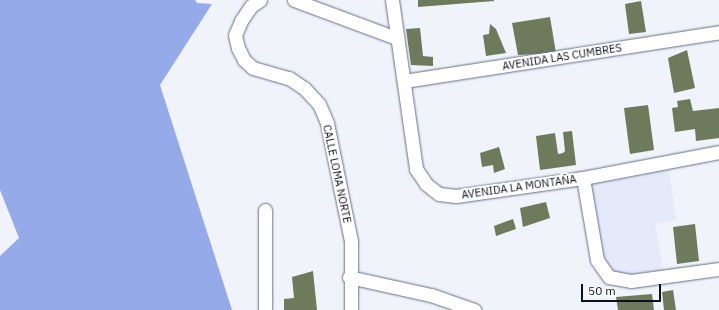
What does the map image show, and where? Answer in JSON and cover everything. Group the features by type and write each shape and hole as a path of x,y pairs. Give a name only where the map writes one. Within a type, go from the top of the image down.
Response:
{"street":[{"name":"CALLE LOMA NORTE","path":"260,0 251,6 241,21 235,35 238,48 244,60 253,68 288,78 304,88 319,104 327,123 334,149 351,241 351,310"},
{"path":"294,0 396,38"},
{"name":"AVENIDA LA MONTAÑA","path":"392,0 396,38 404,81 416,169 426,184 439,194 456,196 583,178 719,152"},
{"name":"AVENIDA LAS CUMBRES","path":"404,81 719,32"},
{"path":"583,178 597,260 609,277 631,281 719,269"},
{"path":"265,210 265,310"},
{"path":"350,277 431,296 474,310"}],"shaded area":[{"path":"0,0 195,0 197,3 212,4 160,85 232,310 0,310 0,256 19,238 0,190"},
{"path":"669,169 676,220 655,224 664,272 630,276 613,274 603,258 590,182"}],"building":[{"path":"418,0 494,0 494,1 418,7"},
{"path":"641,1 646,32 629,34 625,4"},
{"path":"550,17 556,53 518,55 512,23"},
{"path":"490,24 496,29 506,53 486,56 483,35 489,34"},
{"path":"420,28 423,56 433,57 433,66 411,65 406,29"},
{"path":"687,50 695,88 674,93 668,58"},
{"path":"690,99 693,111 719,108 719,138 696,141 695,129 675,132 672,108 678,107 677,101"},
{"path":"648,105 654,150 630,154 624,108"},
{"path":"572,131 576,165 540,170 536,136 555,133 558,154 565,151 563,132"},
{"path":"499,147 505,169 494,173 493,165 482,167 480,153"},
{"path":"546,202 550,218 523,227 520,208"},
{"path":"513,219 516,229 496,236 494,226"},
{"path":"695,224 699,261 677,264 673,227"},
{"path":"313,271 317,310 284,310 284,299 294,298 292,277"},
{"path":"673,290 676,310 664,310 662,292"},
{"path":"652,294 654,310 618,310 616,297"}]}
